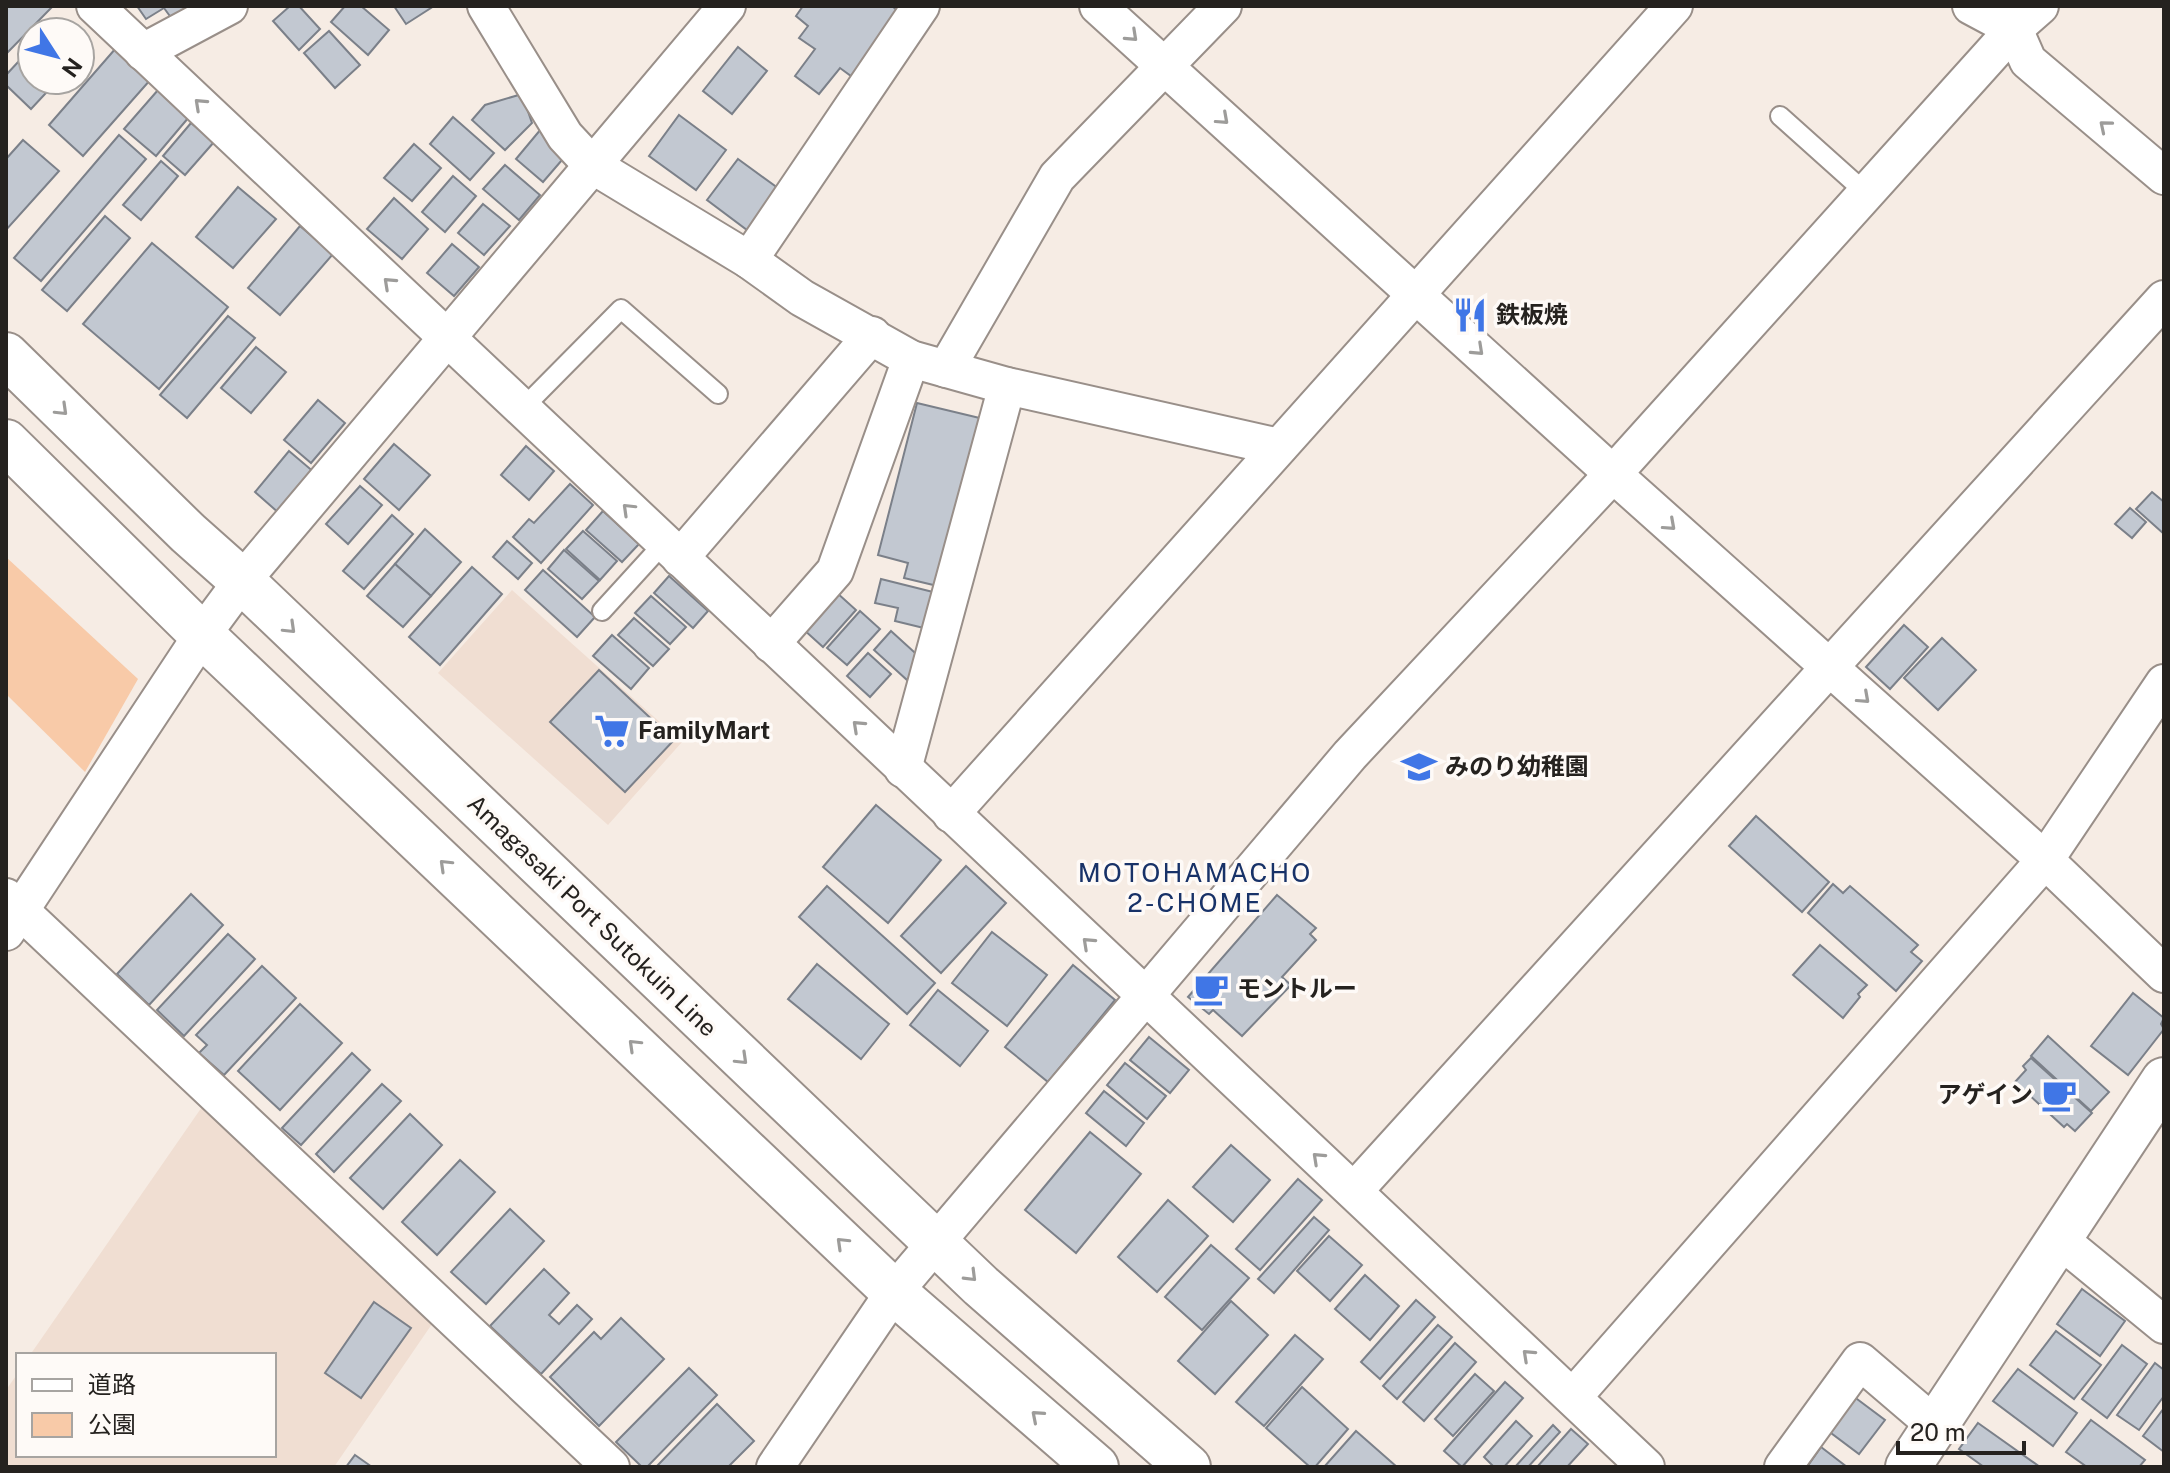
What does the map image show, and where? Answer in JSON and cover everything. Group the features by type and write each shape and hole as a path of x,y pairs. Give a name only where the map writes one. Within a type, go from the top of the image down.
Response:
{"main road":[{"name":"Amagasaki Port Sutokuin Line","path":"6,355 188,533 981,1286 1188,1467"},
{"path":"6,442 202,635 894,1292 1096,1467"},
{"path":"1908,1467 2164,1080"}],"street":[{"path":"95,6 1646,1467"},
{"path":"143,52 229,6"},
{"path":"486,6 565,136 592,165 749,260 802,298 911,359 1007,386 1279,447"},
{"path":"611,1467 11,913 242,581 727,6"},
{"path":"749,260 921,6"},
{"path":"1098,6 1613,474 2045,860 2164,974"},
{"path":"946,369 1057,177 1223,6"},
{"path":"951,814 1674,6"},
{"path":"1971,6 2027,18"},
{"path":"2027,18 2028,61 2164,176"},
{"path":"775,1467 894,1292 935,1240 1350,755 1613,474 2027,18"},
{"path":"1354,1191 2164,299"},
{"path":"672,551 872,335"},
{"path":"771,644 835,571 911,359"},
{"path":"903,769 1007,386"},
{"path":"1573,1397 2045,860 2164,683"},
{"path":"2059,1239 2164,1325"},
{"path":"1783,1467 1860,1361 1936,1426"}],"lane":[{"path":"1780,116 1866,193"},
{"path":"523,408 621,309 718,394"},
{"path":"602,611 672,551"}],"shaded area":[{"path":"512,590 682,742 608,825 438,673"},
{"path":"204,1104 432,1324 334,1467 6,1467 6,1390 16,1376 16,1457 276,1457 276,1353 31,1353"}],"green space":[{"path":"6,557 138,679 85,772 6,694"}],"building":[{"path":"6,6 53,6 43,16 16,16 16,44 6,54"},
{"path":"137,6 191,6 172,19 164,8 146,19"},
{"path":"290,6 299,6 320,29 299,50 273,21"},
{"path":"345,6 361,6 389,30 368,55 331,22"},
{"path":"394,6 434,6 406,24"},
{"path":"803,6 892,6 899,12 851,76 840,68 819,94 795,76 815,49 799,38 808,26 796,16"},
{"path":"329,31 360,65 335,88 304,53"},
{"path":"738,47 767,71 732,114 703,91"},
{"path":"116,48 151,79 83,156 49,125 74,96 96,96 96,71"},
{"path":"16,64 16,95 6,85 6,75"},
{"path":"158,90 189,117 156,156 124,129"},
{"path":"522,94 532,123 505,150 472,120 485,105"},
{"path":"17,96 43,96 31,109"},
{"path":"679,115 726,150 696,190 649,156"},
{"path":"453,117 494,153 470,180 430,144"},
{"path":"191,123 214,142 185,175 163,156"},
{"path":"541,129 568,153 543,182 516,159"},
{"path":"119,135 146,159 41,281 14,258"},
{"path":"23,140 59,171 6,230 6,159"},
{"path":"414,144 441,168 412,201 384,178"},
{"path":"738,159 782,191 751,233 707,200"},
{"path":"161,161 178,176 141,220 123,205"},
{"path":"505,165 540,195 519,220 483,189"},
{"path":"453,176 476,196 445,232 422,212"},
{"path":"238,187 276,219 233,268 196,237"},
{"path":"394,198 428,229 402,259 367,229"},
{"path":"483,204 510,226 484,255 458,233"},
{"path":"105,216 130,238 67,311 42,290"},
{"path":"300,226 333,254 280,315 248,288"},
{"path":"152,243 228,307 159,389 83,324"},
{"path":"452,244 479,267 454,296 427,273"},
{"path":"228,316 255,338 187,418 160,395"},
{"path":"256,347 286,372 251,413 221,388"},
{"path":"318,400 345,423 311,463 284,440"},
{"path":"917,403 988,420 946,588 904,578 908,563 878,555"},
{"path":"394,444 430,475 399,510 364,479"},
{"path":"526,446 554,471 529,500 501,475"},
{"path":"289,451 315,473 280,514 255,492"},
{"path":"570,484 593,505 541,563 513,537 529,519 534,523"},
{"path":"360,486 382,505 348,544 326,524"},
{"path":"2152,492 2164,502 2164,534 2136,509"},
{"path":"2130,508 2146,522 2132,538 2115,524"},
{"path":"603,511 639,544 622,562 586,530"},
{"path":"392,515 413,534 364,589 343,571"},
{"path":"425,529 461,562 431,596 395,564"},
{"path":"583,531 617,561 600,580 566,549"},
{"path":"507,541 532,563 518,579 493,557"},
{"path":"564,550 599,581 582,599 548,569"},
{"path":"395,564 431,596 403,627 367,596"},
{"path":"472,567 502,594 440,665 409,637"},
{"path":"543,570 595,617 577,637 525,590"},
{"path":"669,576 708,611 693,628 654,593"},
{"path":"881,579 941,594 932,630 895,621 898,608 875,603"},
{"path":"836,592 856,610 823,647 803,629"},
{"path":"651,596 686,627 670,644 635,613"},
{"path":"860,611 880,629 847,665 827,648"},
{"path":"634,618 669,649 653,666 618,635"},
{"path":"1904,625 1928,647 1890,689 1866,667"},
{"path":"891,631 924,661 907,680 874,650"},
{"path":"612,635 649,668 631,689 593,656"},
{"path":"1942,638 1976,670 1938,710 1904,678"},
{"path":"868,653 891,674 870,697 847,676"},
{"name":"FamilyMart","path":"599,670 674,740 625,792 550,722"},
{"path":"876,805 941,860 888,923 823,867"},
{"path":"1756,816 1829,882 1802,912 1729,846"},
{"path":"966,866 1006,903 941,973 901,936"},
{"path":"1833,884 1843,893 1850,886 1918,945 1911,952 1922,961 1896,991 1808,913"},
{"path":"827,886 935,983 907,1014 799,917"},
{"path":"191,894 223,925 149,1005 117,974"},
{"path":"1277,895 1316,928 1310,934 1316,940 1282,977 1291,985 1242,1036 1213,1010 1209,1014 1188,997"},
{"path":"992,932 1047,975 1007,1026 952,983"},
{"path":"228,934 255,959 184,1036 157,1010"},
{"path":"1820,945 1867,985 1843,1018 1793,975"},
{"path":"817,964 889,1024 861,1059 788,999"},
{"path":"1073,965 1115,1000 1048,1082 1005,1047"},
{"path":"262,966 296,998 224,1075 199,1053 207,1045 196,1035"},
{"path":"938,990 988,1031 960,1066 910,1025"},
{"path":"2133,993 2164,1018 2161,1024 2164,1029 2128,1075 2091,1046"},
{"path":"300,1004 342,1043 280,1110 238,1071"},
{"path":"2048,1036 2109,1092 2091,1111 2031,1056"},
{"path":"1149,1037 1189,1070 1170,1093 1130,1060"},
{"path":"352,1053 370,1070 301,1145 282,1128"},
{"path":"2031,1058 2092,1113 2075,1131 2067,1124 2064,1127 2015,1082 2026,1070 2023,1066"},
{"path":"1125,1063 1166,1096 1147,1119 1107,1085"},
{"path":"382,1084 401,1101 334,1172 316,1154"},
{"path":"1104,1091 1144,1123 1126,1146 1086,1113"},
{"path":"410,1114 442,1145 383,1209 350,1178"},
{"path":"1090,1132 1141,1174 1076,1253 1025,1210"},
{"path":"1231,1145 1270,1180 1233,1222 1193,1187"},
{"path":"460,1160 495,1192 437,1255 402,1222"},
{"path":"1298,1179 1322,1200 1260,1270 1236,1249"},
{"path":"1168,1200 1208,1236 1157,1292 1118,1257"},
{"path":"510,1209 544,1241 486,1304 451,1272"},
{"path":"1314,1217 1329,1230 1274,1293 1258,1279"},
{"path":"1329,1236 1362,1265 1330,1301 1297,1271"},
{"path":"1211,1245 1249,1278 1202,1330 1165,1297"},
{"path":"544,1269 569,1293 549,1315 559,1324 577,1305 592,1319 541,1374 490,1326"},
{"path":"1365,1275 1399,1306 1370,1340 1335,1309"},
{"path":"2082,1289 2125,1321 2100,1356 2057,1324"},
{"path":"1416,1300 1435,1317 1380,1379 1361,1362"},
{"path":"1231,1301 1268,1335 1215,1394 1178,1361"},
{"path":"374,1302 411,1328 361,1398 325,1373"},
{"path":"621,1318 664,1359 599,1426 550,1377 594,1332 601,1339"},
{"path":"1438,1325 1452,1337 1397,1399 1383,1386"},
{"path":"2056,1331 2101,1365 2074,1399 2030,1365"},
{"path":"1295,1335 1323,1359 1264,1426 1236,1402"},
{"path":"1455,1343 1476,1362 1424,1421 1403,1402"},
{"path":"2122,1345 2147,1364 2107,1418 2082,1399"},
{"path":"2155,1363 2164,1370 2164,1396 2139,1430 2117,1415"},
{"path":"689,1368 717,1395 647,1467 642,1467 616,1442"},
{"path":"2018,1369 2077,1413 2053,1446 1993,1401"},
{"path":"1475,1374 1494,1391 1453,1436 1435,1419"},
{"path":"1505,1382 1523,1398 1462,1467 1444,1451"},
{"path":"1302,1387 1348,1429 1315,1467 1310,1467 1266,1428"},
{"path":"1853,1396 1885,1420 1859,1454 1827,1430"},
{"path":"717,1404 754,1441 728,1467 656,1467"},
{"path":"2164,1408 2164,1452 2143,1436"},
{"path":"2091,1420 2145,1460 2139,1467 2087,1467 2066,1452"},
{"path":"1516,1421 1532,1436 1504,1467 1494,1467 1484,1457"},
{"path":"1978,1423 2040,1467 1984,1467 1959,1449"},
{"path":"1553,1425 1560,1432 1528,1467 1515,1467"},
{"path":"1571,1429 1588,1444 1567,1467 1537,1467"},
{"path":"1356,1431 1397,1467 1324,1467"},
{"path":"1821,1447 1847,1467 1807,1467"},
{"path":"355,1455 372,1467 346,1467"}],"place":[{"name":"鉄板焼","path":"1470,315"},
{"name":"FamilyMart","path":"612,731"},
{"name":"みのり幼稚園","path":"1419,767"},
{"name":"モントルー","path":"1211,989"},
{"name":"アゲイン","path":"2059,1095"}],"district":[{"name":"MOTOHAMACHO 2-CHOME","path":"1195,888"}]}
